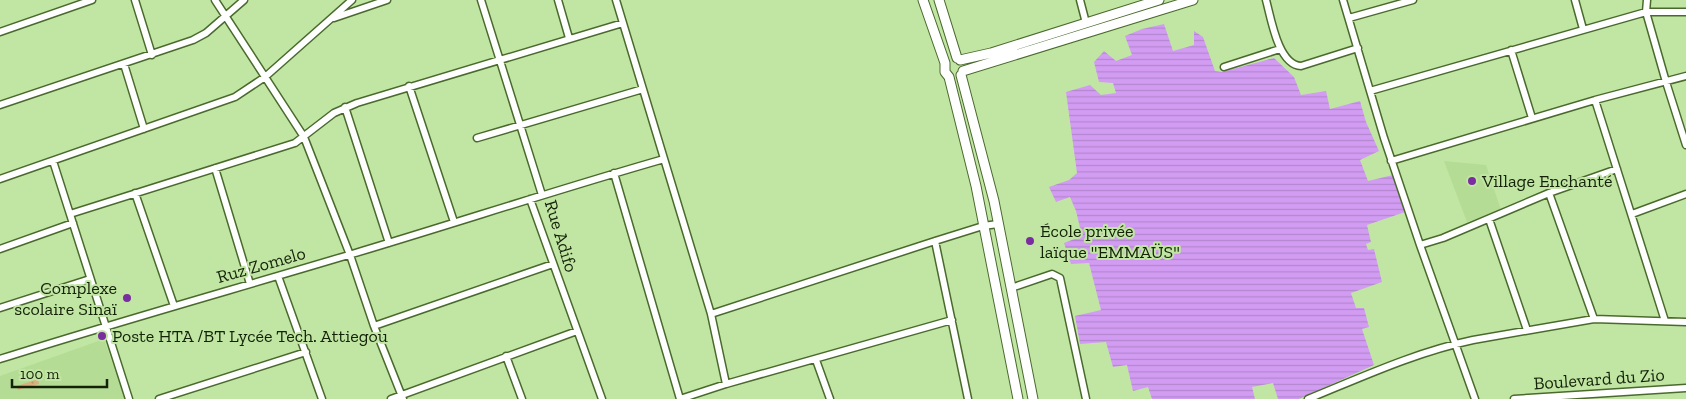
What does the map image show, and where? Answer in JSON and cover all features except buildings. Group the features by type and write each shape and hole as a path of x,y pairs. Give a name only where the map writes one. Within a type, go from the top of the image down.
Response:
{"main road":[{"path":"923,0 945,63 944,70 949,77 976,186 1018,399"},
{"path":"939,0 959,59 963,64 962,73 990,184 1033,399"},
{"path":"945,63 950,58 959,59 1159,0"},
{"path":"949,77 956,78 962,73 1193,0"}],"street":[{"path":"0,32 92,0"},
{"path":"135,0 152,55"},
{"path":"215,0 304,137 402,397"},
{"path":"0,105 194,40 206,33 244,0"},
{"path":"0,179 235,97 265,77 352,0"},
{"path":"330,19 387,0"},
{"name":"Rue Adifo","path":"481,0 542,195 530,199 602,399"},
{"path":"558,0 569,38"},
{"path":"616,0 711,314 726,384"},
{"path":"1080,0 1086,23"},
{"path":"1266,0 1280,49 1293,64 1301,66 1358,48"},
{"path":"1343,0 1391,161 1475,399"},
{"path":"1349,18 1413,0"},
{"path":"1575,0 1583,29"},
{"path":"1647,0 1646,12 1686,145"},
{"path":"1370,91 1646,12 1686,12"},
{"path":"70,214 295,142 344,107 623,23"},
{"path":"1224,67 1280,49"},
{"path":"1512,50 1532,118"},
{"path":"124,64 144,129"},
{"path":"1391,161 1532,118 1686,76"},
{"path":"409,86 454,222"},
{"path":"478,138 643,89"},
{"path":"1595,100 1665,321"},
{"path":"344,107 389,243"},
{"path":"542,195 664,159"},
{"path":"53,161 129,399"},
{"path":"215,168 250,284"},
{"path":"1420,245 1439,240 1549,193 1616,169"},
{"path":"614,173 680,399 726,384 952,320"},
{"path":"1549,193 1594,319"},
{"path":"135,194 174,306"},
{"path":"1632,214 1686,194"},
{"name":"Ruz Zomelo","path":"0,359 105,326 350,255 530,199"},
{"path":"1489,219 1527,330"},
{"path":"0,249 73,223"},
{"path":"711,314 935,241 983,226 998,224"},
{"path":"935,241 968,399"},
{"path":"374,326 553,264"},
{"path":"1011,288 1052,274 1060,278 1086,399"},
{"path":"278,276 322,399"},
{"path":"0,308 90,279"},
{"path":"1308,399 1396,363 1456,344 1594,319 1686,322"},
{"path":"391,399 402,397 506,356 577,331"},
{"path":"159,399 306,352"},
{"path":"506,356 522,399"},
{"path":"816,360 830,399"},
{"name":"Boulevard du Zio","path":"1514,399 1686,388"}],"shaded area":[{"path":"1164,24 1173,51 1194,45 1194,31 1203,37 1215,71 1222,72 1274,58 1294,77 1301,95 1326,91 1330,109 1360,101 1366,122 1379,151 1360,160 1368,181 1393,175 1405,212 1367,225 1371,242 1366,244 1368,250 1374,249 1382,282 1351,293 1356,308 1364,308 1369,327 1362,329 1374,365 1299,399 1278,399 1273,383 1252,387 1255,399 1152,399 1148,387 1133,391 1127,365 1113,367 1106,342 1080,344 1075,316 1101,310 1089,263 1071,264 1064,243 1082,236 1076,211 1070,197 1056,202 1049,187 1069,180 1077,173 1066,92 1090,85 1101,95 1116,93 1113,83 1099,82 1094,62 1104,51 1116,61 1132,55 1125,36 1142,29"},
{"name":"Village Enchanté","path":"1444,161 1486,165 1501,210 1467,222"},
{"path":"104,339 125,399 0,399 0,376"},
{"path":"38,379 39,384 18,390 17,386"}],"place":[{"name":"Village Enchanté","path":"1472,181"},
{"name":"École privée laïque \"EMMAÜS\"","path":"1030,241"},
{"name":"Complexe scolaire Sinaï","path":"127,298"},
{"name":"Poste HTA /BT Lycée Tech. Attiegou","path":"102,336"}]}
